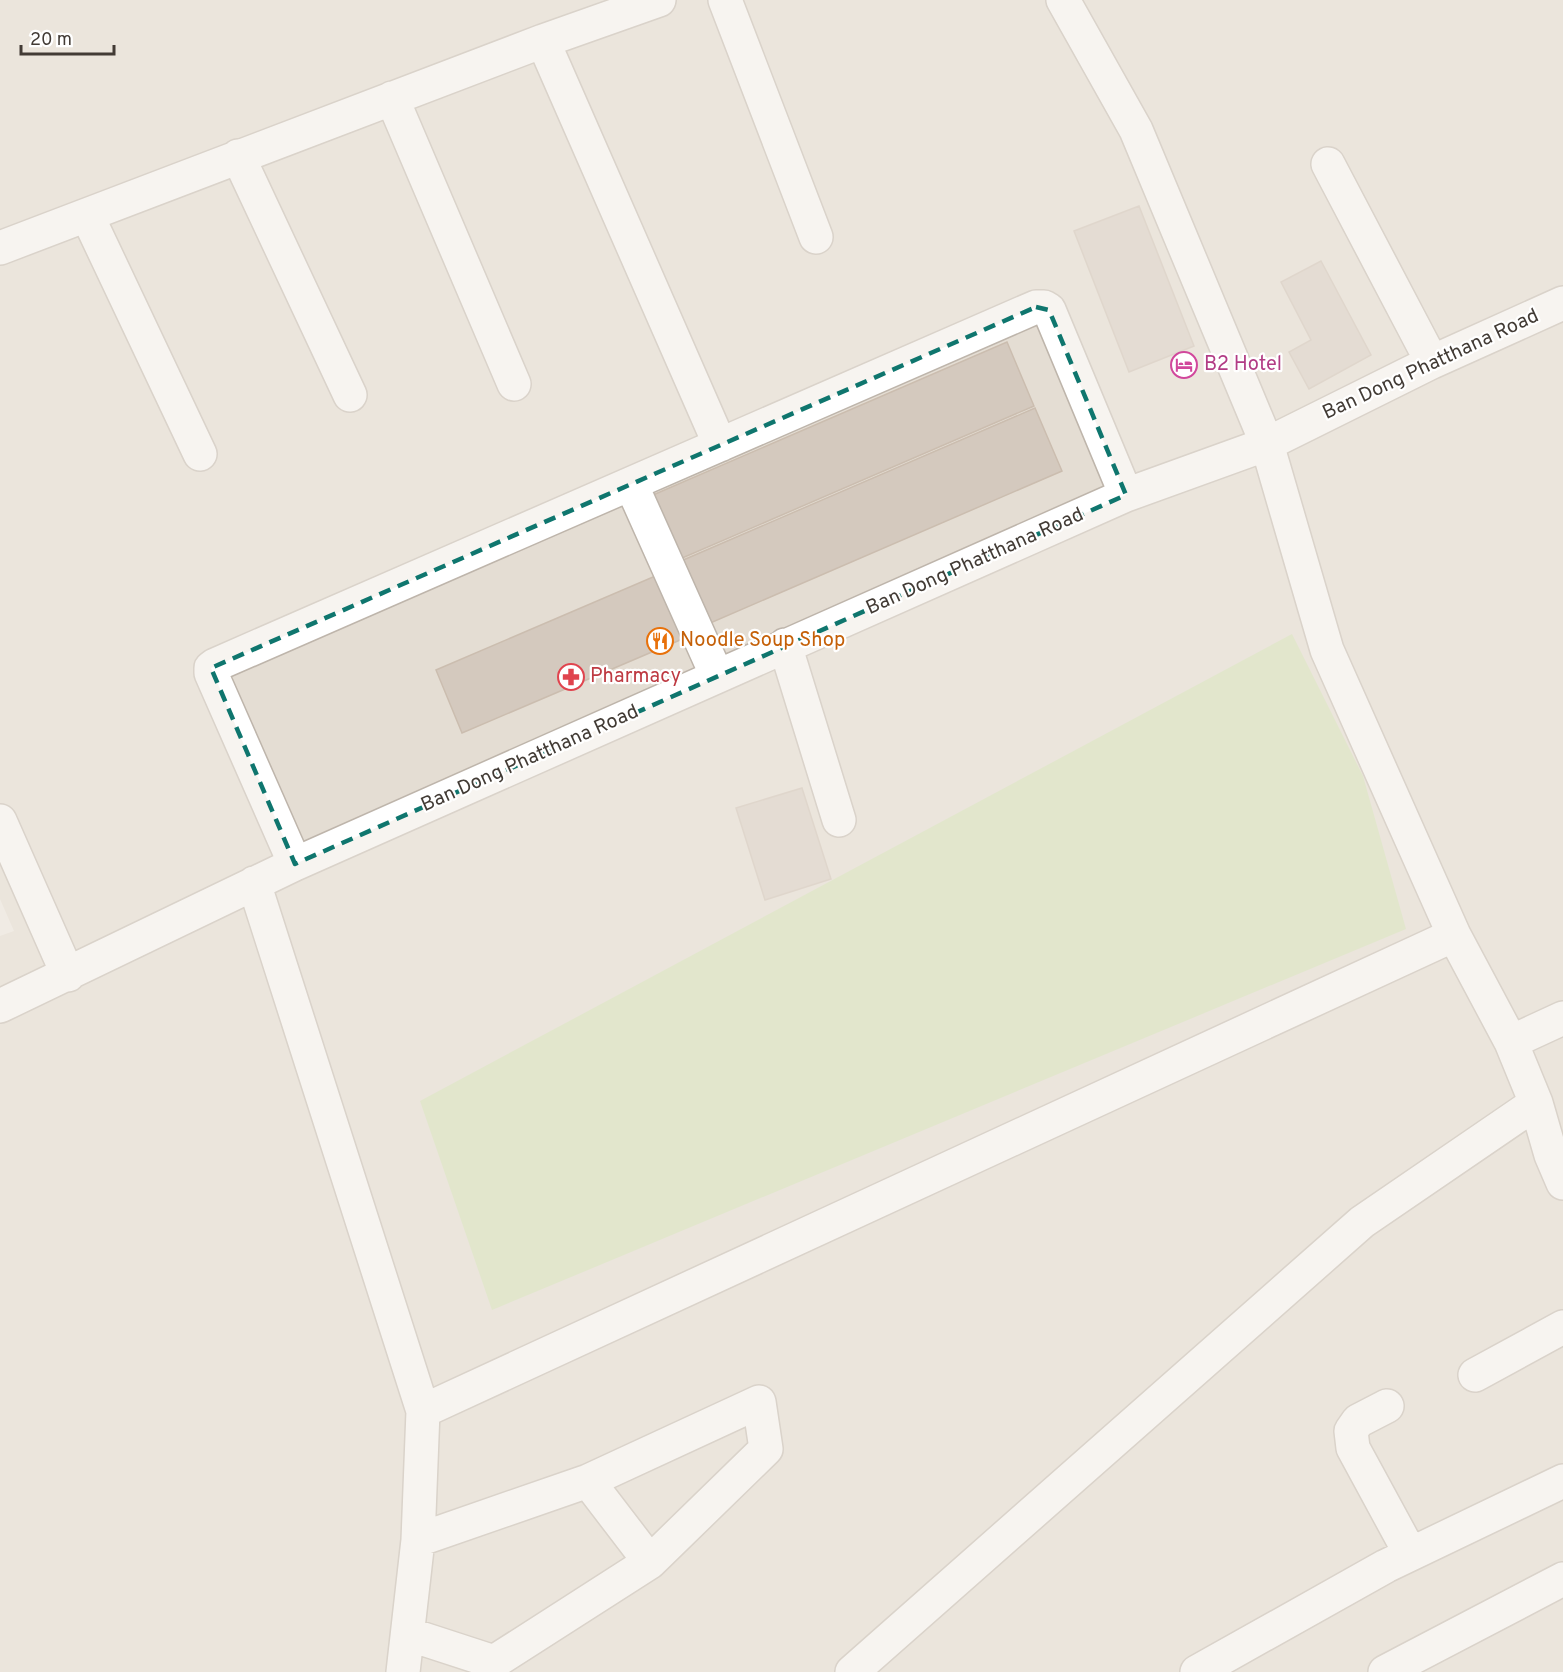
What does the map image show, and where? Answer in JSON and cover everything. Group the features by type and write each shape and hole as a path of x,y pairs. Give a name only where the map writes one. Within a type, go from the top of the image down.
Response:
{"street":[{"path":"0,248 543,41 659,0"},
{"path":"725,0 816,237"},
{"path":"1063,0 1136,130 1267,444 1327,650 1455,936 1511,1042 1559,1163"},
{"path":"543,41 720,445"},
{"path":"392,98 514,384"},
{"path":"238,156 350,395"},
{"path":"1328,164 1432,362"},
{"path":"87,215 200,454"},
{"name":"Ban Dong Phatthana Road","path":"0,1006 295,864 1126,495 1267,444 1432,362 1563,303"},
{"path":"295,864 211,673 211,668 1036,307 1050,310 1126,495"},
{"path":"631,484 717,676"},
{"path":"785,645 839,820"},
{"path":"0,821 68,975"},
{"path":"254,883 423,1411 418,1540 403,1672"},
{"path":"423,1411 1455,936"},
{"path":"1511,1042 1563,1018"},
{"path":"852,1672 1362,1222 1536,1103"},
{"path":"1475,1375 1563,1328"},
{"path":"408,1634 494,1662 650,1562 766,1449 759,1402 588,1481 418,1540"},
{"path":"1387,1406 1358,1421 1351,1431 1353,1448 1410,1553"},
{"path":"1197,1672 1410,1553 1563,1480"},
{"path":"588,1481 650,1562"},
{"path":"1384,1672 1563,1580"}],"highlighted area":[{"path":"1036,307 1049,310 1126,495 295,864 211,668"}],"shaded area":[{"path":"0,0 1563,0 1563,1672 0,1672 0,936 14,931 0,899"}],"green space":[{"path":"1292,634 1363,776 1406,929 492,1310 420,1101"}],"building":[{"path":"1139,206 1194,346 1129,372 1074,231"},
{"path":"1321,261 1371,355 1309,389 1289,352 1311,340 1281,282"},
{"path":"1007,342 1034,406 680,559 653,495"},
{"path":"1035,408 1062,471 708,624 681,561"},
{"path":"660,574 687,637 462,733 436,670"},
{"path":"802,788 831,879 765,900 736,808"}],"place":[{"name":"B2 Hotel","path":"1184,365"},
{"name":"Noodle Soup Shop","path":"660,641"},
{"name":"Pharmacy","path":"571,677"}]}
